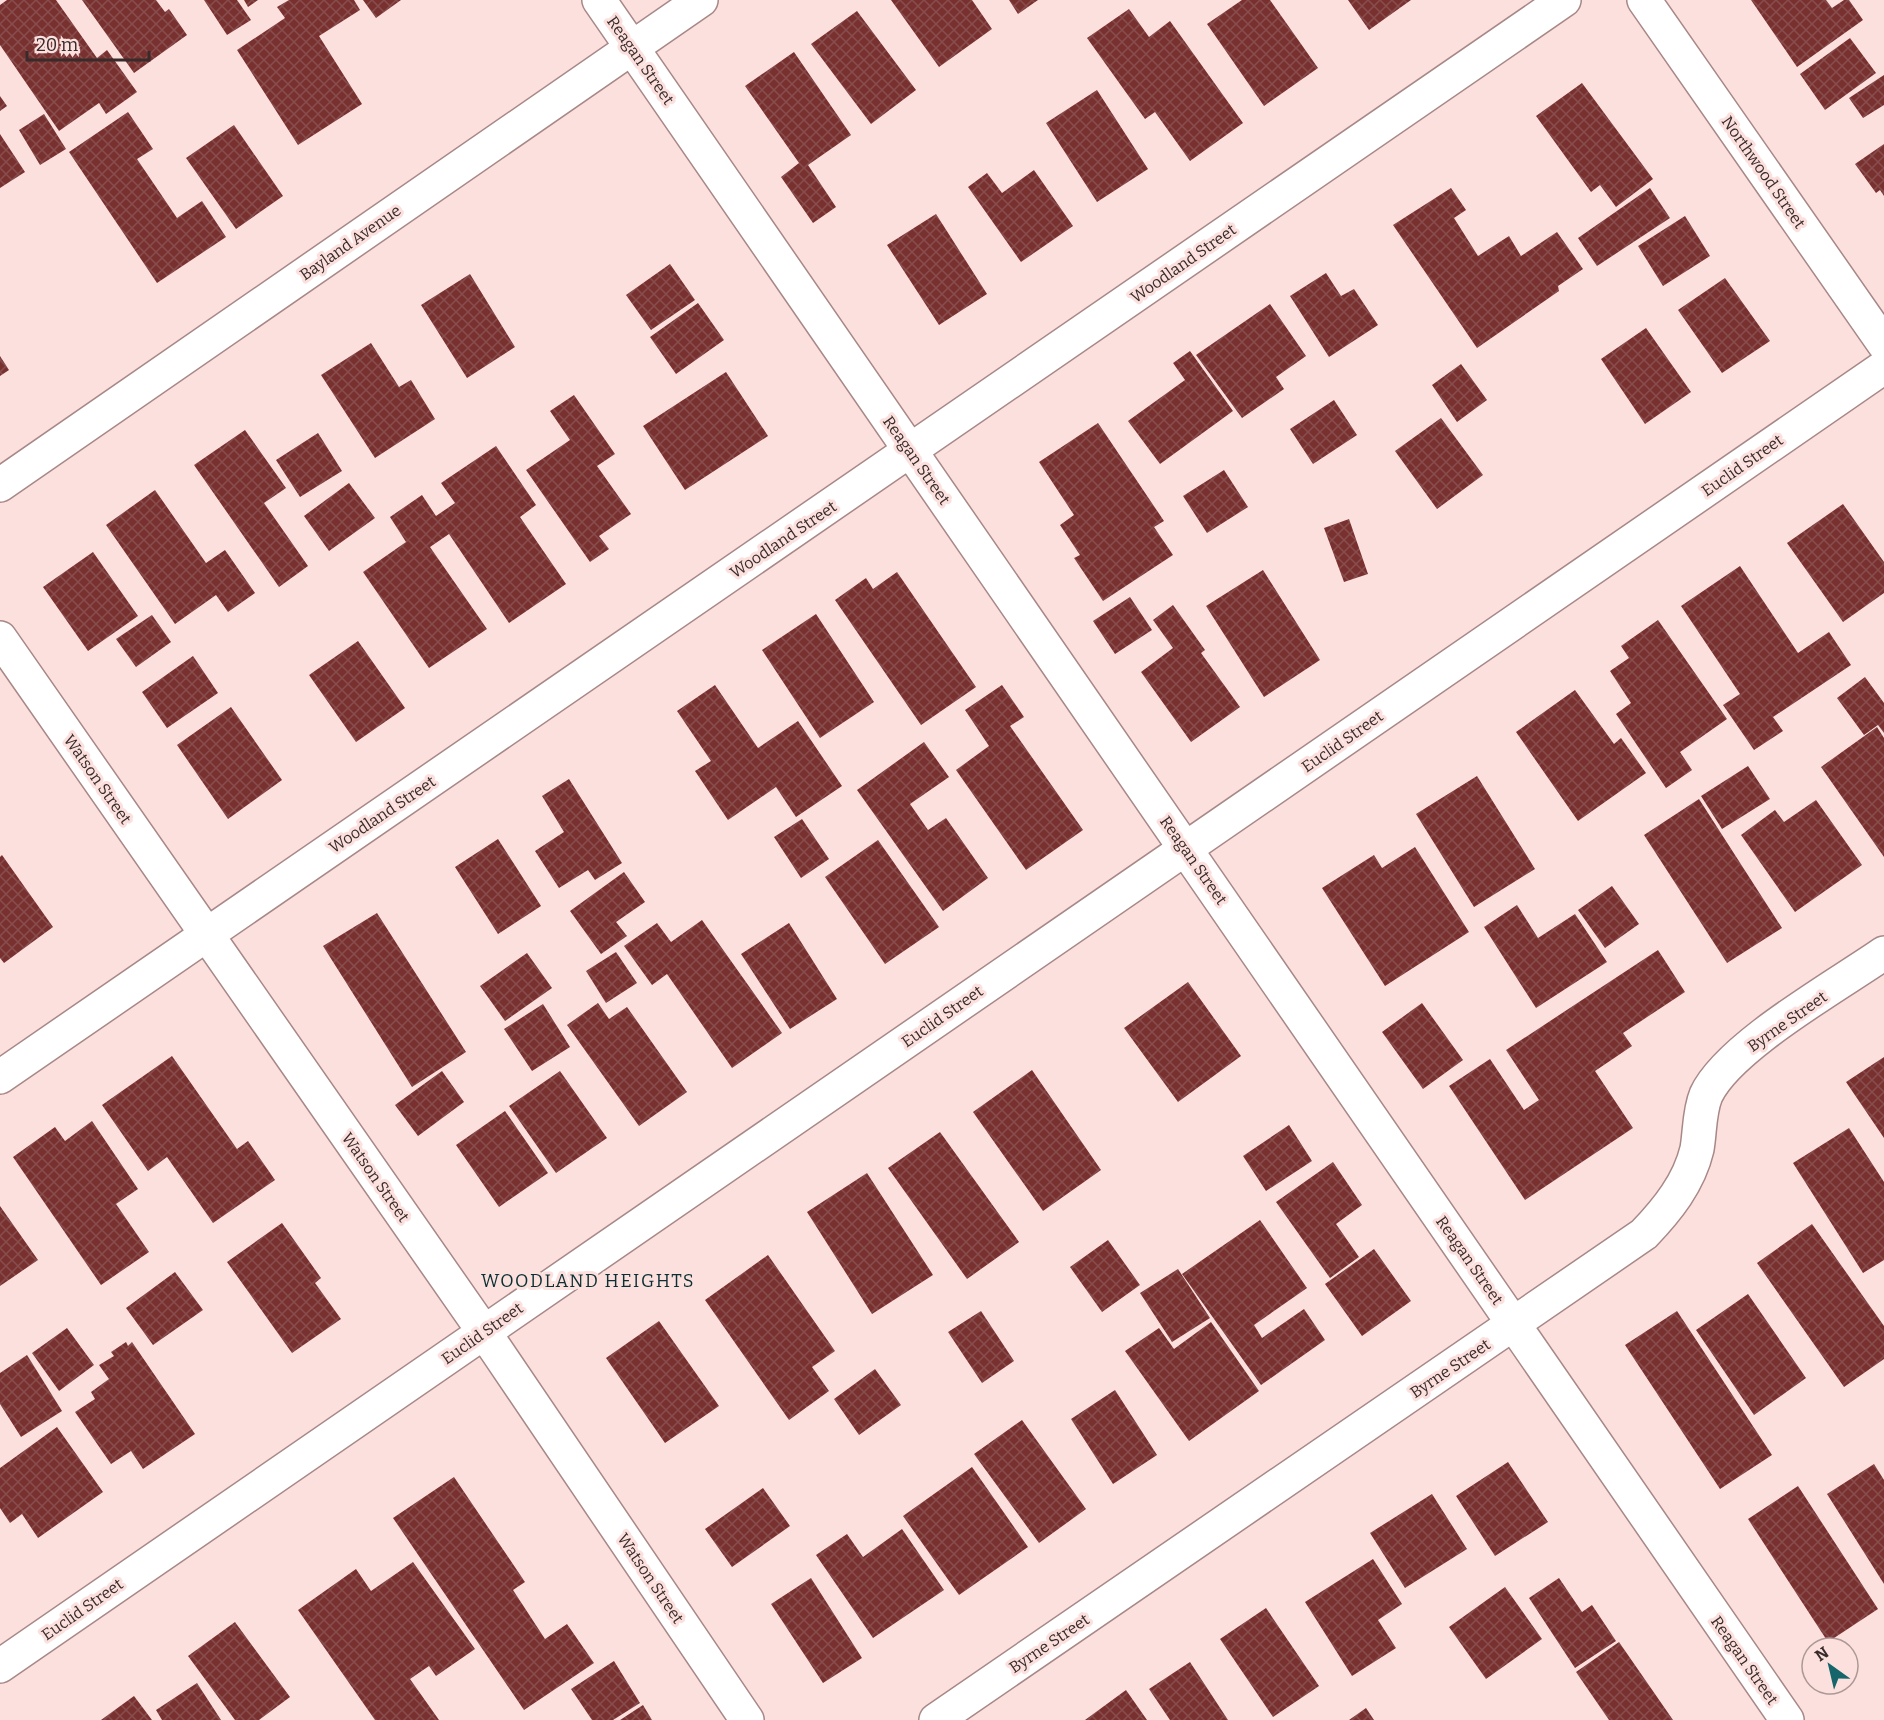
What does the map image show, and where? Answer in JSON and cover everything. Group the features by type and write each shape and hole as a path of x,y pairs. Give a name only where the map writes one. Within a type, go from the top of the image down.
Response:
{"street":[{"name":"Reagan Street","path":"599,0 1787,1720"},
{"name":"Bayland Avenue","path":"0,484 701,0"},
{"name":"Woodland Street","path":"0,1077 1564,0"},
{"name":"Northwood Street","path":"1644,0 1884,344"},
{"name":"Euclid Street","path":"0,1666 1884,368"},
{"name":"Watson Street","path":"0,638 484,1332 747,1720"},
{"name":"Byrne Street","path":"936,1720 1644,1234 1664,1214 1690,1172 1706,1097 1718,1076 1734,1058 1884,953"}],"building":[{"path":"7,0 56,0 97,58 107,50 137,92 106,114 99,103 59,131 0,45 0,5"},
{"path":"82,0 156,0 165,12 169,9 187,35 134,73"},
{"path":"204,0 237,0 251,20 227,35"},
{"path":"244,0 258,0 248,7"},
{"path":"289,0 354,0 360,10 319,36 362,104 298,145 237,50 285,18 277,7"},
{"path":"363,0 401,0 376,18"},
{"path":"891,0 972,0 992,29 939,67"},
{"path":"1009,0 1038,0 1018,14"},
{"path":"1242,0 1270,0 1318,68 1264,106 1207,24"},
{"path":"1348,0 1411,0 1369,30"},
{"path":"1751,0 1826,0 1832,8 1844,0 1849,0 1863,20 1797,67"},
{"path":"1129,9 1149,37 1170,21 1243,123 1190,161 1155,112 1145,119 1087,38"},
{"path":"857,11 916,90 871,124 811,44"},
{"path":"1850,38 1876,73 1825,110 1800,74"},
{"path":"794,52 851,135 808,165 836,207 813,223 781,177 799,163 745,86"},
{"path":"1884,75 1884,105 1863,118 1849,98"},
{"path":"1582,83 1653,179 1616,207 1600,185 1591,192 1536,116"},
{"path":"1097,90 1148,169 1097,202 1046,123"},
{"path":"0,96 7,106 0,111"},
{"path":"128,112 153,149 137,159 177,218 202,201 226,237 157,283 69,152"},
{"path":"44,114 66,149 40,165 19,130"},
{"path":"234,125 283,196 236,229 186,158"},
{"path":"0,134 25,172 0,188"},
{"path":"1884,144 1884,196 1880,190 1876,193 1855,164"},
{"path":"1034,170 1073,226 1021,262 968,187 987,173 1002,193"},
{"path":"1451,188 1466,210 1454,218 1478,256 1509,236 1521,256 1557,232 1583,269 1558,286 1559,291 1477,348 1393,225"},
{"path":"1650,188 1670,218 1597,266 1578,238"},
{"path":"936,214 987,294 939,325 887,245"},
{"path":"1685,216 1710,256 1663,286 1638,246"},
{"path":"670,264 695,300 651,330 626,295"},
{"path":"1326,273 1341,296 1354,289 1378,325 1329,357 1290,296"},
{"path":"470,274 515,347 467,378 421,305"},
{"path":"1725,278 1770,341 1722,373 1678,310"},
{"path":"698,303 724,340 676,374 650,337"},
{"path":"1270,304 1306,356 1276,377 1284,389 1242,418 1196,355"},
{"path":"1646,328 1691,392 1645,424 1601,359"},
{"path":"371,343 399,387 411,380 435,419 375,458 321,375"},
{"path":"1190,351 1233,411 1160,464 1128,421 1185,380 1173,363"},
{"path":"0,356 9,370 0,376"},
{"path":"1461,364 1487,400 1457,422 1432,385"},
{"path":"726,372 768,436 685,490 643,426"},
{"path":"574,395 615,454 597,466 631,514 599,536 609,549 590,562 526,470 570,440 550,411"},
{"path":"1334,400 1357,435 1313,464 1290,429"},
{"path":"1441,418 1483,475 1437,509 1395,451"},
{"path":"1098,423 1164,521 1154,527 1173,555 1103,601 1074,558 1080,555 1060,525 1074,515 1039,462"},
{"path":"245,430 286,488 264,503 308,566 279,587 194,465"},
{"path":"318,433 342,471 300,497 276,460"},
{"path":"496,446 536,505 520,517 566,584 509,623 449,534 430,547 487,629 429,668 363,572 406,542 390,517 422,495 436,516 455,503 441,483"},
{"path":"1224,470 1248,507 1207,533 1183,496"},
{"path":"349,483 375,518 329,551 304,516"},
{"path":"155,490 206,563 225,550 255,593 228,612 216,595 175,624 106,525"},
{"path":"1843,504 1884,562 1884,593 1843,622 1787,543"},
{"path":"1349,519 1368,574 1344,582 1324,528"},
{"path":"93,552 138,616 88,651 43,587"},
{"path":"1740,566 1798,653 1829,632 1851,665 1773,717 1783,731 1754,750 1723,705 1740,694 1681,606"},
{"path":"1263,570 1320,660 1264,697 1206,606"},
{"path":"897,572 976,687 921,725 835,600 866,578 873,589"},
{"path":"1130,597 1152,630 1115,654 1093,621"},
{"path":"1173,605 1205,650 1201,653 1240,707 1191,742 1141,672 1173,648 1153,620"},
{"path":"816,614 874,702 820,738 762,650"},
{"path":"152,615 171,642 136,667 116,639"},
{"path":"1658,620 1727,719 1680,752 1692,770 1666,788 1616,714 1631,703 1610,671 1629,658 1621,646"},
{"path":"358,641 405,708 356,742 309,675"},
{"path":"193,656 218,693 167,728 142,692"},
{"path":"1865,677 1884,703 1884,733 1878,725 1864,735 1837,698"},
{"path":"715,685 758,748 798,721 842,786 796,817 776,787 728,820 695,771 711,761 677,711"},
{"path":"1002,685 1024,717 1010,726 1083,830 1026,870 956,770 989,746 965,710"},
{"path":"1575,690 1614,744 1621,738 1646,773 1578,821 1516,732"},
{"path":"231,707 282,780 228,819 177,745"},
{"path":"1877,727 1884,738 1884,857 1821,767"},
{"path":"924,742 949,777 910,804 928,830 946,818 988,878 943,911 857,790"},
{"path":"1748,766 1770,799 1722,829 1701,796"},
{"path":"1477,776 1535,869 1474,907 1416,814"},
{"path":"569,779 622,863 595,880 588,870 559,888 535,851 564,832 542,796"},
{"path":"1699,799 1782,928 1727,963 1644,835"},
{"path":"1816,800 1862,865 1795,912 1741,835 1775,810 1784,822"},
{"path":"802,819 829,859 801,878 774,837"},
{"path":"498,839 541,906 498,934 455,867"},
{"path":"878,840 939,927 885,964 825,877"},
{"path":"1415,847 1469,932 1385,986 1322,888 1374,855 1382,868"},
{"path":"2,855 53,927 4,963 0,958 0,857"},
{"path":"624,872 645,902 616,922 627,936 601,954 570,911"},
{"path":"1612,886 1639,924 1605,948 1578,910"},
{"path":"1517,905 1538,938 1575,914 1607,962 1536,1008 1484,927"},
{"path":"377,913 466,1052 412,1087 323,946"},
{"path":"702,920 782,1033 732,1068 667,974 652,985 624,946 657,923 671,942"},
{"path":"789,923 837,999 790,1029 741,954"},
{"path":"1658,950 1685,992 1623,1033 1632,1046 1595,1071 1633,1128 1525,1200 1449,1086 1490,1059 1524,1110 1539,1100 1506,1050"},
{"path":"616,952 637,983 606,1003 586,971"},
{"path":"527,953 552,988 505,1021 480,986"},
{"path":"1188,982 1241,1056 1178,1102 1124,1028"},
{"path":"598,1003 609,1019 627,1007 687,1092 639,1126 567,1025"},
{"path":"1422,1003 1463,1060 1423,1089 1382,1032"},
{"path":"543,1004 570,1047 532,1071 504,1029"},
{"path":"172,1056 237,1149 248,1141 275,1180 213,1223 167,1157 148,1171 102,1105"},
{"path":"1884,1057 1884,1138 1846,1082"},
{"path":"1032,1070 1101,1170 1043,1211 973,1112"},
{"path":"442,1071 464,1102 418,1136 395,1105"},
{"path":"560,1071 607,1138 556,1173 509,1106"},
{"path":"505,1111 548,1173 499,1207 456,1145"},
{"path":"92,1121 138,1189 116,1204 149,1252 101,1285 13,1157 55,1127 65,1141"},
{"path":"1289,1125 1312,1161 1266,1191 1243,1156"},
{"path":"1849,1128 1884,1182 1884,1260 1863,1273 1793,1163"},
{"path":"940,1132 1019,1242 967,1279 888,1168"},
{"path":"1333,1162 1362,1205 1336,1224 1359,1257 1330,1278 1276,1202"},
{"path":"867,1173 933,1275 872,1314 807,1212"},
{"path":"0,1206 38,1260 0,1286"},
{"path":"1260,1220 1307,1288 1254,1325 1262,1338 1304,1309 1325,1340 1261,1385 1182,1274"},
{"path":"282,1223 321,1278 315,1283 341,1319 292,1353 227,1262"},
{"path":"1812,1224 1884,1326 1884,1359 1844,1387 1757,1263"},
{"path":"1108,1240 1140,1285 1102,1312 1070,1267"},
{"path":"1374,1249 1411,1301 1362,1336 1325,1284"},
{"path":"768,1255 835,1351 812,1367 829,1391 789,1420 705,1300"},
{"path":"1178,1269 1210,1318 1172,1342 1140,1293"},
{"path":"175,1272 203,1310 153,1345 126,1308"},
{"path":"1748,1294 1806,1378 1754,1415 1696,1330"},
{"path":"981,1311 1014,1361 982,1383 948,1332"},
{"path":"1677,1311 1772,1455 1720,1489 1625,1345"},
{"path":"659,1321 719,1406 665,1443 606,1358"},
{"path":"1211,1322 1259,1391 1189,1441 1125,1351 1159,1328 1174,1349"},
{"path":"67,1328 94,1365 59,1391 32,1353"},
{"path":"126,1342 128,1346 132,1342 195,1434 143,1469 131,1451 111,1464 75,1412 95,1399 91,1392 109,1379 99,1365 114,1356 111,1352"},
{"path":"27,1355 62,1411 21,1437 0,1404 0,1373"},
{"path":"875,1369 901,1405 859,1435 834,1399"},
{"path":"1115,1390 1157,1455 1113,1484 1071,1419"},
{"path":"1022,1420 1086,1509 1039,1543 974,1454"},
{"path":"57,1427 103,1492 38,1538 22,1514 10,1523 0,1508 0,1468"},
{"path":"1508,1462 1548,1522 1495,1556 1456,1496"},
{"path":"1874,1464 1884,1480 1884,1584 1827,1494"},
{"path":"972,1467 1028,1547 959,1595 903,1516"},
{"path":"454,1477 525,1582 513,1590 545,1639 567,1624 594,1663 524,1710 393,1518"},
{"path":"1798,1486 1878,1609 1837,1636 1824,1636 1748,1519"},
{"path":"763,1488 790,1526 732,1567 705,1529"},
{"path":"1432,1494 1467,1549 1405,1588 1370,1533"},
{"path":"902,1529 944,1590 873,1638 816,1555 847,1534 863,1557"},
{"path":"1373,1559 1402,1604 1378,1620 1396,1648 1352,1676 1305,1602"},
{"path":"413,1562 475,1649 436,1676 429,1666 410,1679 439,1720 375,1720 298,1610 356,1569 371,1591"},
{"path":"811,1578 862,1658 823,1683 771,1604"},
{"path":"1559,1578 1582,1612 1592,1605 1616,1641 1575,1668 1529,1598"},
{"path":"1505,1587 1542,1639 1486,1679 1449,1627"},
{"path":"1266,1608 1319,1686 1273,1717 1220,1639"},
{"path":"235,1622 290,1697 259,1720 235,1720 188,1656"},
{"path":"1619,1642 1673,1720 1609,1720 1576,1672"},
{"path":"614,1661 640,1703 613,1720 592,1720 571,1689"},
{"path":"1190,1662 1228,1720 1170,1720 1149,1689"},
{"path":"197,1683 221,1720 162,1720 156,1710"},
{"path":"1126,1690 1147,1720 1085,1720"},
{"path":"134,1696 152,1720 101,1720"},
{"path":"643,1705 652,1720 620,1720"},
{"path":"1366,1708 1374,1720 1349,1720"}],"district":[{"name":"WOODLAND HEIGHTS","path":"588,1281"}]}
